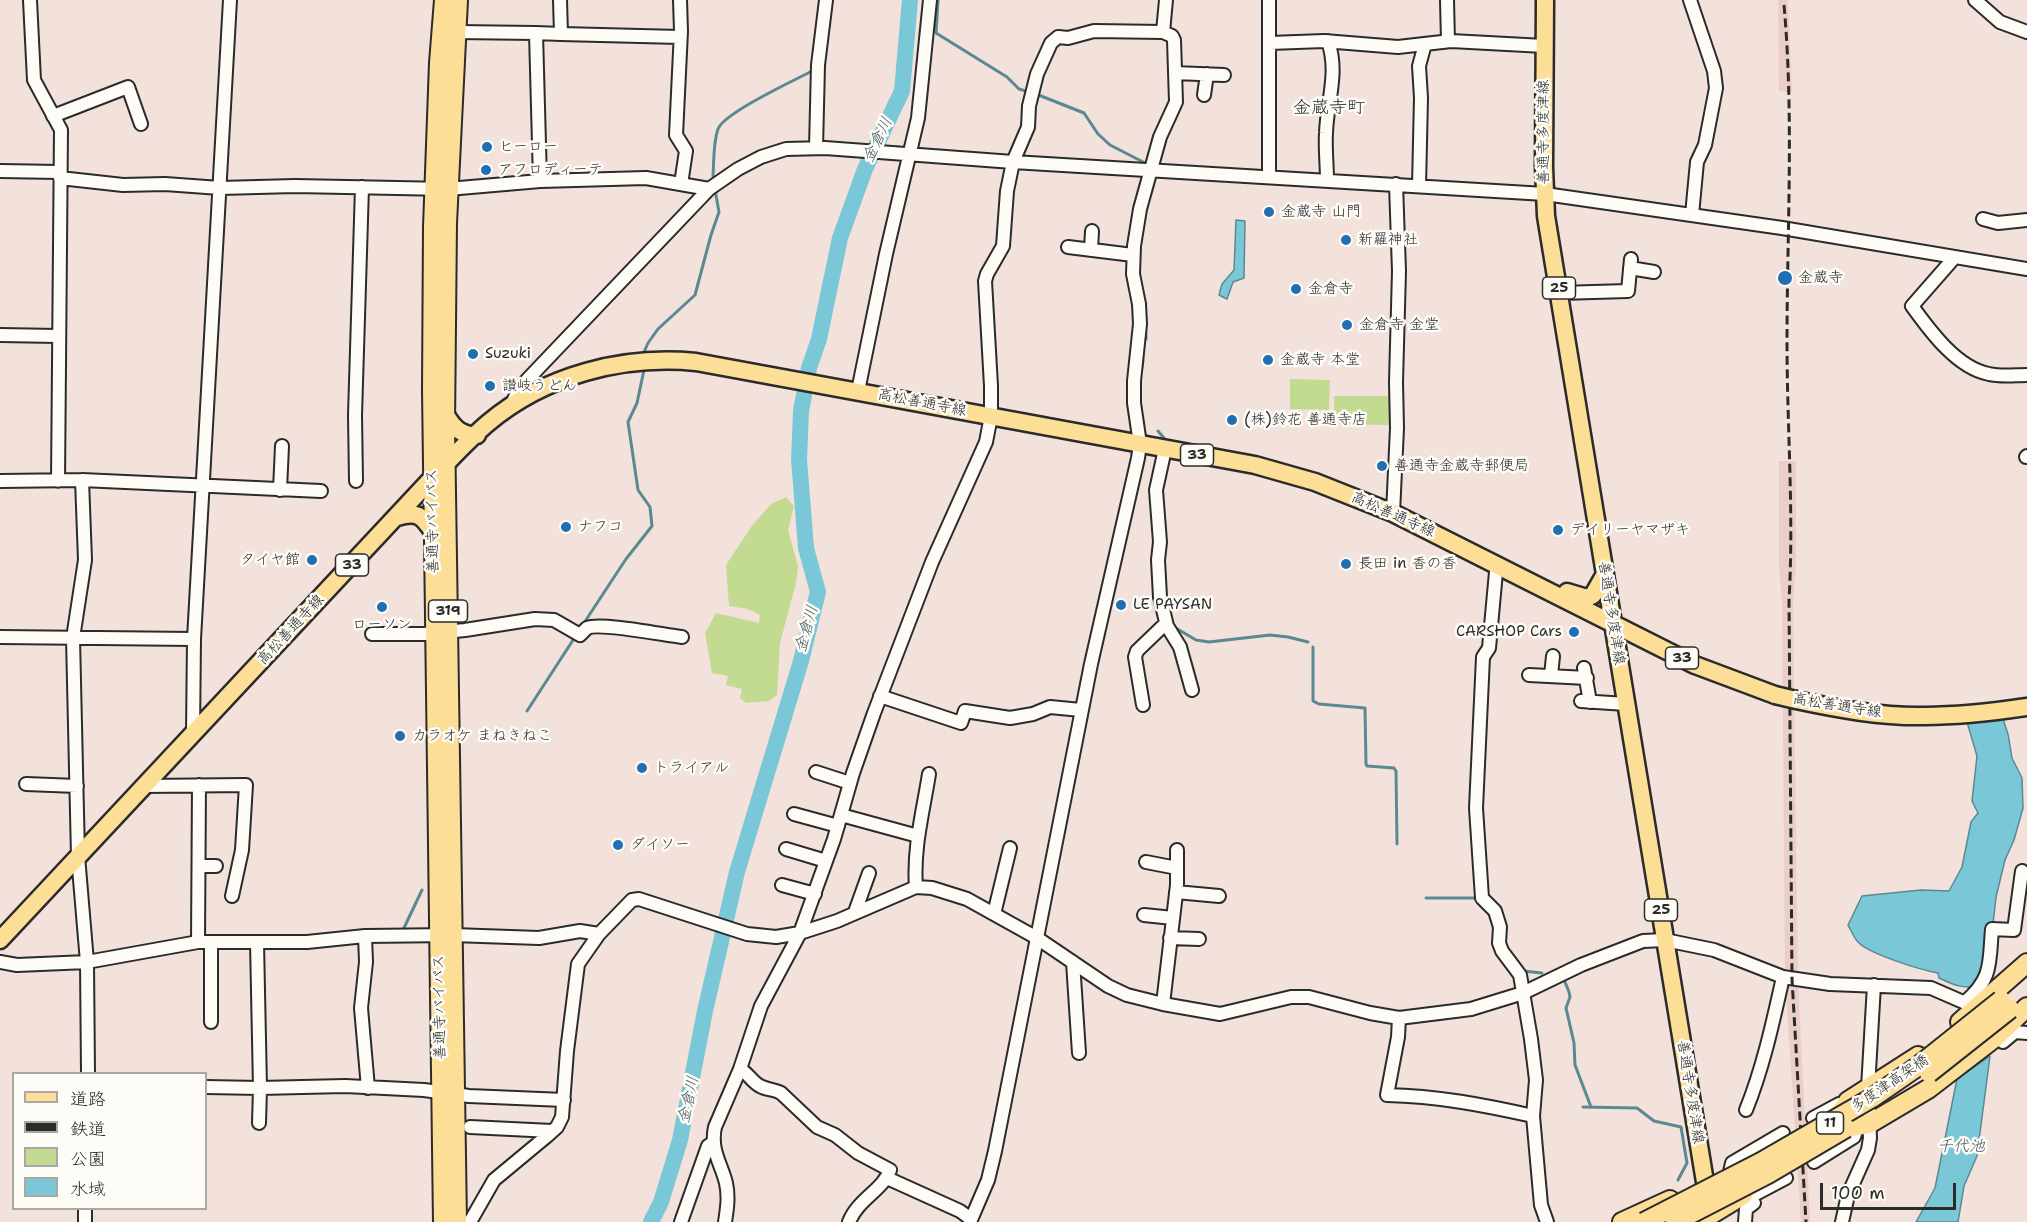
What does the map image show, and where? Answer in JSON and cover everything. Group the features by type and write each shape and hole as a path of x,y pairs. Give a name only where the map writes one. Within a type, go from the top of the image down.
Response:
{"highway":[{"name":"善通寺バイパス","path":"441,631 433,532 432,478 444,0"},
{"name":"善通寺バイパス","path":"443,1222 448,1093 441,631 446,415 441,188 458,0"},
{"path":"2013,1005 1997,1036 1928,1089 1863,1125 1847,1129 1823,1126 1848,1101 1924,1052 1971,1005 2027,963"},
{"name":"多度津高架橋","path":"1644,1222 1761,1162 1872,1098 2013,1005 2027,976"},
{"name":"多度津高架橋","path":"1675,1222 1768,1174 1881,1107 1929,1074 2027,994"},
{"name":"善通寺バイパス","path":"448,1093 457,1222"},
{"path":"1622,1222 1706,1181 1730,1172 1752,1174 1749,1199 1707,1220"}],"main road":[{"name":"善通寺多度津線","path":"1545,0 1546,216 1706,1181 1707,1220"},
{"name":"高松善通寺線","path":"0,940 432,478 477,435 510,407 558,382 579,374 624,363 674,360 790,379 1255,465 1334,489 1393,513 1695,664 1775,695 1832,707 1922,717 1960,716 2027,707"},
{"path":"446,415 456,430 477,435"},
{"path":"397,517 412,513 419,515 433,532"},
{"path":"1521,577 1535,578 1587,598 1593,596 1605,574"},
{"path":"1593,613 1603,610 1609,599"},
{"path":"1618,660 1623,648 1634,639 1678,661 1695,664"}],"street":[{"path":"30,0 34,80 61,130 58,481"},
{"path":"193,733 194,639 230,0"},
{"path":"560,0 561,34"},
{"path":"680,0 681,37 676,135 686,151 681,184"},
{"path":"816,148 818,65 826,0"},
{"path":"856,391 918,118 930,0"},
{"path":"1163,32 1166,0"},
{"path":"1269,0 1269,177"},
{"path":"1447,0 1448,41"},
{"path":"1690,0 1714,71 1716,88 1705,145 1697,162 1692,215"},
{"path":"1975,0 2000,22 2027,32"},
{"path":"725,1222 729,1196 716,1157 715,1127 740,1069 761,1006 800,933 880,696 932,562 986,442 991,416 991,386 986,281 987,274 1003,246 1007,191 1013,162 1028,127 1029,106 1037,74 1051,44 1058,37 1068,38 1094,31 1163,32 1172,36 1174,40 1176,102 1161,137 1140,209 1133,255 1133,274 1140,324 1134,403 1140,444 1081,711 995,1151 988,1180 970,1221 960,1211 887,1178"},
{"path":"456,32 681,37"},
{"path":"536,33 540,181"},
{"path":"1270,43 1328,41 1398,46 1448,41 1544,46"},
{"path":"1327,180 1326,132 1333,68 1333,56 1328,41"},
{"path":"1419,186 1421,98 1419,66 1425,44"},
{"path":"1175,73 1224,75"},
{"path":"1204,95 1207,74"},
{"path":"53,116 128,87 141,124"},
{"path":"510,407 516,395 544,362 709,189 738,169 761,157 786,149 816,148 1545,194 1782,228 2027,269"},
{"path":"0,171 59,172"},
{"path":"59,172 60,178 123,185 165,184 220,188 295,186 441,188 540,181 646,178 709,189"},
{"path":"1393,513 1397,429 1399,271 1396,184"},
{"path":"356,480 355,415 362,187"},
{"path":"1983,219 1998,224 2027,220"},
{"path":"1091,250 1092,231"},
{"path":"1068,247 1133,255"},
{"path":"1954,258 1912,306 1937,339 1975,369 1990,375 2027,375"},
{"path":"1559,293 1608,295 1628,291 1631,264 1654,272"},
{"path":"0,335 58,336"},
{"path":"544,362 545,377 550,381 558,382"},
{"path":"280,490 282,446"},
{"path":"1165,449 1156,490 1160,542 1158,581 1167,626 1179,647 1192,690"},
{"path":"82,480 85,560 73,638 78,856 87,962 88,1072"},
{"path":"0,481 82,480 321,491"},
{"path":"1496,572 1489,648 1483,657 1476,808 1482,898 1495,911 1500,927 1499,943 1502,951 1520,975 1536,1080 1533,1116 1541,1205 1547,1222"},
{"path":"372,634 424,634 535,619 554,621 578,634 588,628 626,628 644,633 682,637"},
{"path":"1143,705 1135,657 1137,651 1162,627 1167,626"},
{"path":"0,637 194,639"},
{"path":"1551,676 1553,656"},
{"path":"1529,675 1585,673 1586,701 1626,704"},
{"path":"880,696 961,723 964,711 1010,718 1033,714 1050,707 1081,711"},
{"path":"816,772 850,783"},
{"path":"916,887 914,870 929,774"},
{"path":"26,784 77,786"},
{"path":"198,942 199,785"},
{"path":"144,786 246,785 242,850 232,896"},
{"path":"794,814 840,820 918,836"},
{"path":"994,914 1010,848"},
{"path":"786,849 826,861"},
{"path":"1163,1004 1176,892 1177,850"},
{"path":"1146,862 1177,868"},
{"path":"199,866 216,866"},
{"path":"1971,1005 1989,969 1992,929 2014,930 2021,914 2022,871"},
{"path":"855,912 869,873"},
{"path":"782,885 814,894"},
{"path":"470,1222 494,1180 552,1131 562,1117 575,975 583,954 599,934 632,900 639,899 747,934 776,937 800,933 837,921 916,887 932,888 950,892 994,914 1037,938 1118,990 1163,1004 1220,1014 1291,997 1309,997 1399,1018 1471,1009 1523,993 1581,965 1643,941 1665,940 1714,950 1783,977 1830,984 1931,988 1971,1005 2003,1042 2015,1032 2027,1033"},
{"path":"1176,892 1219,896"},
{"path":"1144,915 1173,918"},
{"path":"0,962 17,965 87,962 198,942 307,942 366,936 540,938 580,931 599,934"},
{"path":"366,936 366,962 361,1008 368,1088"},
{"path":"1170,938 1198,939"},
{"path":"211,942 211,1022"},
{"path":"257,942 259,1123"},
{"path":"1073,962 1079,1053"},
{"path":"1746,1110 1754,1091 1773,1023 1783,977"},
{"path":"1842,1222 1848,1195 1868,1150 1863,1125 1869,1088 1874,985"},
{"path":"1399,1018 1398,1037 1387,1095 1415,1095 1472,1103 1533,1116"},
{"path":"740,1069 760,1086 775,1089 781,1093 817,1127 835,1135 858,1153 890,1170 887,1178 859,1204 849,1222"},
{"path":"207,1087 260,1089 345,1086 469,1096 564,1100"},
{"path":"1846,1105 1863,1125"},
{"path":"1814,1162 1854,1137 1863,1125"},
{"path":"470,1127 552,1131"},
{"path":"1749,1199 1730,1172 1732,1163 1783,1133"},
{"path":"681,1222 708,1146 714,1142"},
{"path":"1745,1222 1750,1197 1786,1178"}],"shaded area":[{"path":"1778,0 1788,0 1792,92 1779,91"},
{"path":"1779,461 1796,461 1796,567 1793,602 1798,980 1810,1222 1801,1222 1785,978"}],"green space":[{"path":"1290,379 1330,380 1329,410 1290,409"},
{"path":"1334,396 1390,396 1390,425 1334,424"},
{"path":"786,497 794,506 788,530 798,566 796,583 780,643 777,695 769,701 746,703 740,698 742,689 726,685 728,676 712,673 705,633 716,613 759,623 760,615 748,609 729,606 726,565 751,527 771,504"}],"water":[{"path":"1236,220 1245,221 1244,278 1233,282 1227,299 1219,295 1222,284 1234,270"},
{"path":"2003,719 2012,758 2022,778 2023,808 2014,840 2005,860 1996,897 1988,970 1978,986 1963,987 1939,978 1938,973 1908,965 1864,947 1858,942 1848,925 1862,896 1921,890 1949,891 1962,867 1971,822 1978,813 1972,801 1977,756 1967,722"},
{"name":"千代池","path":"1990,1056 1977,1156 1964,1186 1958,1222 1916,1222 1935,1188 1957,1079"}],"waterway":[{"name":"金倉川","path":"651,1222 661,1202 680,1140 705,1011 737,872 801,661 818,592 806,548 799,459 801,411 840,238 865,169 902,91 910,0"},
{"path":"938,0 936,33 1007,77 1019,89 1029,92"},
{"path":"713,176 715,140 723,122 745,106 812,71 812,67"},
{"path":"1036,94 1084,113 1098,134 1110,145 1147,164"},
{"path":"644,352 658,329 695,295 719,212 715,190"},
{"path":"1145,312 1146,339"},
{"path":"1141,373 1143,360"},
{"path":"582,626 626,559 652,526 650,507 638,490 628,422 637,403 644,370"},
{"path":"1158,431 1164,438"},
{"path":"1174,627 1196,640 1209,642 1270,635 1308,642"},
{"path":"527,711 575,637"},
{"path":"1313,647 1313,701 1319,704 1365,708 1366,764 1367,766 1394,768 1396,771 1397,844"},
{"path":"403,930 422,890"},
{"path":"1426,898 1478,898"},
{"path":"1523,971 1542,973"},
{"path":"1563,977 1570,997 1566,1008 1574,1043 1575,1065 1591,1107"},
{"path":"1583,1107 1637,1108 1654,1121 1681,1127 1687,1163 1678,1180"}],"railway":[{"path":"1784,5 1789,89 1787,341 1791,503 1789,600 1792,979 1806,1222"}],"place":[{"name":"ヒーロー","path":"487,147"},
{"name":"アフロディーテ","path":"486,170"},
{"name":"金蔵寺 山門","path":"1269,212"},
{"name":"新羅神社","path":"1346,240"},
{"name":"金蔵寺","path":"1785,278"},
{"name":"金倉寺","path":"1296,289"},
{"name":"金倉寺 金堂","path":"1347,325"},
{"name":"Suzuki","path":"473,354"},
{"name":"金蔵寺 本堂","path":"1268,360"},
{"name":"讃岐うどん","path":"490,386"},
{"name":"(株)鈴花 善通寺店","path":"1232,420"},
{"name":"善通寺金蔵寺郵便局","path":"1382,466"},
{"name":"ナフコ","path":"566,527"},
{"name":"デイリーヤマザキ","path":"1558,530"},
{"name":"タイヤ館","path":"312,560"},
{"name":"長田 in 香の香","path":"1346,564"},
{"name":"LE PAYSAN","path":"1121,605"},
{"name":"ローソン","path":"382,607"},
{"name":"CARSHOP Cars","path":"1574,632"},
{"name":"カラオケ まねきねこ","path":"400,736"},
{"name":"トライアル","path":"642,768"},
{"name":"ダイソー","path":"618,845"}],"district":[{"name":"金蔵寺町","path":"1329,108"}]}
